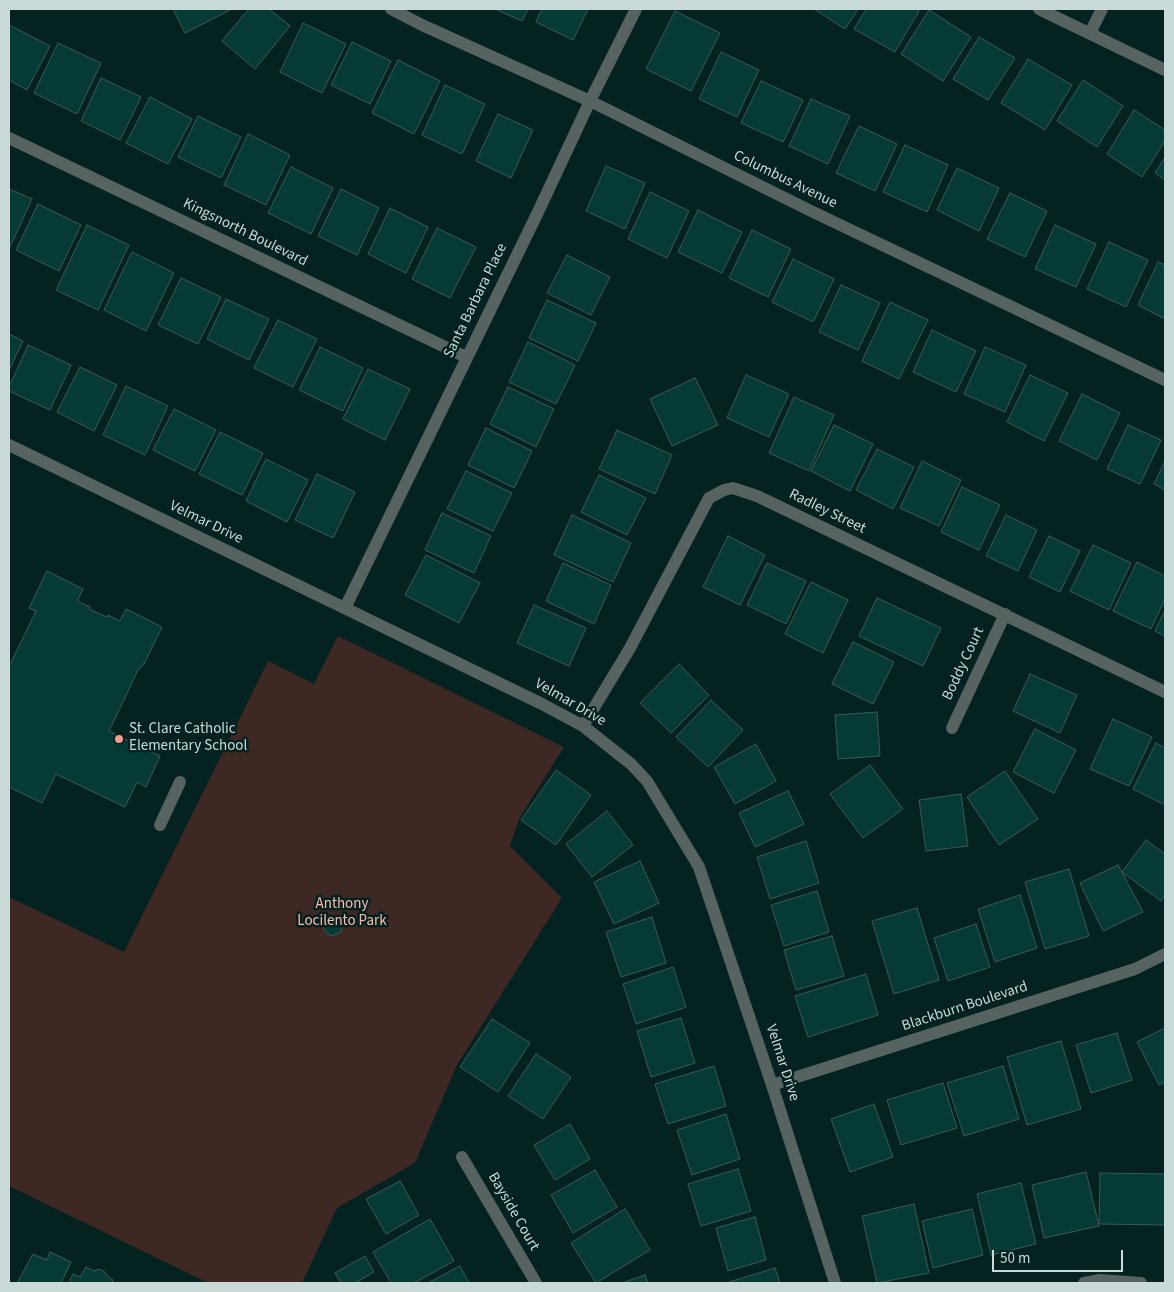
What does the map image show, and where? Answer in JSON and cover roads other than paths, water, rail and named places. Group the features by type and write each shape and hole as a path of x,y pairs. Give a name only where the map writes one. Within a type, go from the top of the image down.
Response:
{"street":[{"name":"Columbus Avenue","path":"391,9 422,25 590,101 811,211 1165,380"},
{"name":"Santa Barbara Place","path":"345,608 636,9"},
{"path":"1039,9 1165,70"},
{"path":"1090,33 1102,9"},
{"name":"Kingsnorth Boulevard","path":"9,138 466,357"},
{"name":"Velmar Drive","path":"9,445 542,704 583,726 632,764 647,781 699,867 835,1283"},
{"name":"Radley Street","path":"583,726 630,648 709,498 724,490 733,488 757,496 1165,692"},
{"name":"Boddy Court","path":"952,728 1005,614"},
{"path":"160,825 180,782"},
{"name":"Blackburn Boulevard","path":"772,1086 1135,969 1165,954"},
{"name":"Bayside Court","path":"462,1156 536,1283"},
{"path":"1084,1283 1100,1280 1141,1283"}],"place":[{"name":"St. Clare Catholic Elementary School","path":"119,739"}],"park label":[{"name":"Anthony Locilento Park","path":"342,914"}]}
